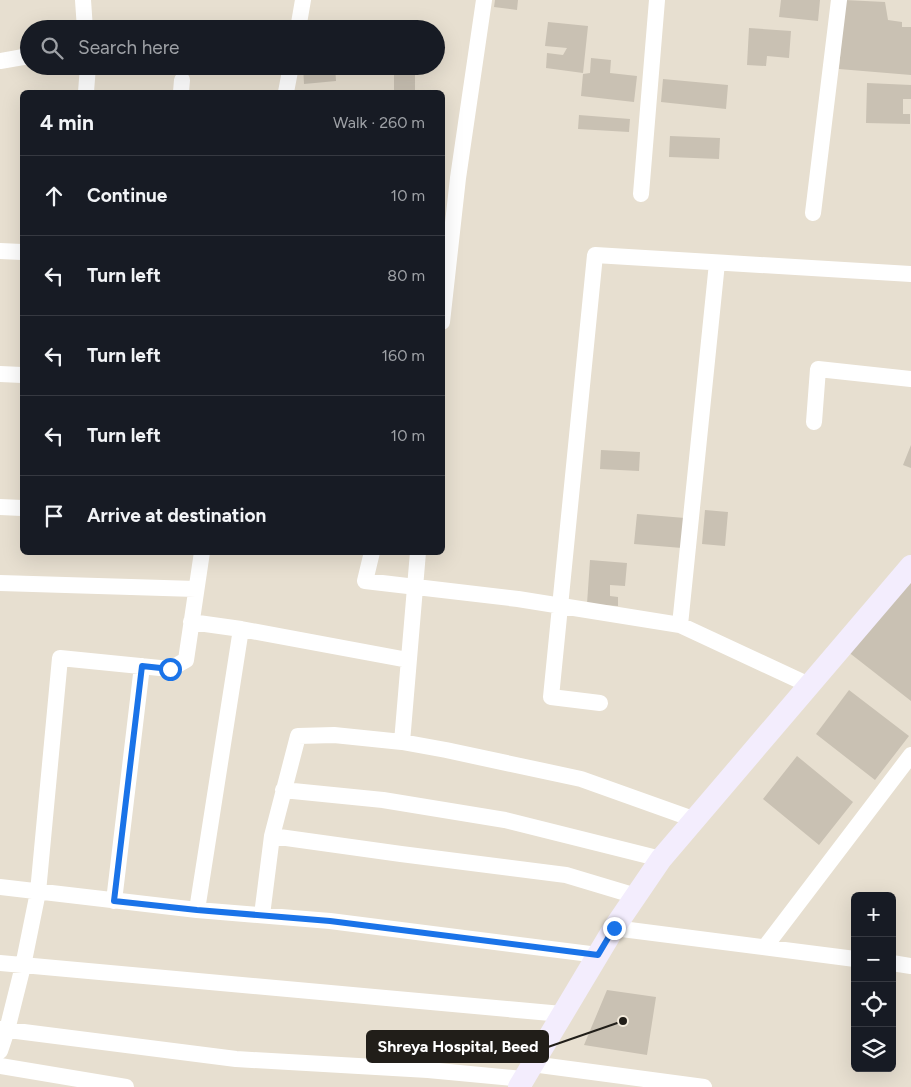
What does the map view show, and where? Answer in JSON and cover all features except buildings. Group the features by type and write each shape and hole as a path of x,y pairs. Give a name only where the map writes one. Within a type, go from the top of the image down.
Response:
{"main road":[{"path":"525,1077 614,928 660,859 911,566"}],"street":[{"path":"83,0 84,20"},
{"path":"300,20 304,0"},
{"path":"445,295 458,178 484,0"},
{"path":"641,194 657,0"},
{"path":"813,213 839,0"},
{"path":"0,61 20,58"},
{"path":"86,90 87,75"},
{"path":"286,90 289,75"},
{"path":"0,251 20,252"},
{"path":"600,703 551,697 595,256 911,274"},
{"path":"680,626 717,263"},
{"path":"814,422 818,369 911,379"},
{"path":"0,374 20,376"},
{"path":"0,507 20,508"},
{"path":"0,1051 4,1029 24,966 38,892 60,658 170,669 186,660 202,555"},
{"path":"371,555 365,581 518,599 680,626 809,685"},
{"path":"402,742 418,555"},
{"path":"0,583 196,590"},
{"path":"191,622 241,629 408,660"},
{"path":"197,910 241,629"},
{"path":"114,901 142,666"},
{"path":"262,915 272,836 298,736 334,735 402,742 581,779 693,819"},
{"path":"765,947 911,755"},
{"path":"283,790 383,800 505,820 660,859"},
{"path":"272,836 566,875 636,896"},
{"path":"0,887 197,910 330,921 598,955"},
{"path":"614,928 851,958"},
{"path":"0,963 562,1014"},
{"path":"896,964 911,966"},
{"path":"4,1029 236,1059 704,1087"},
{"path":"0,1066 36,1080 116,1086"}],"place":[{"name":"Shreya Hospital, Beed","path":"623,1021"}],"route":[{"path":"170,669 142,666 114,901 330,921 598,955 614,928"}]}
